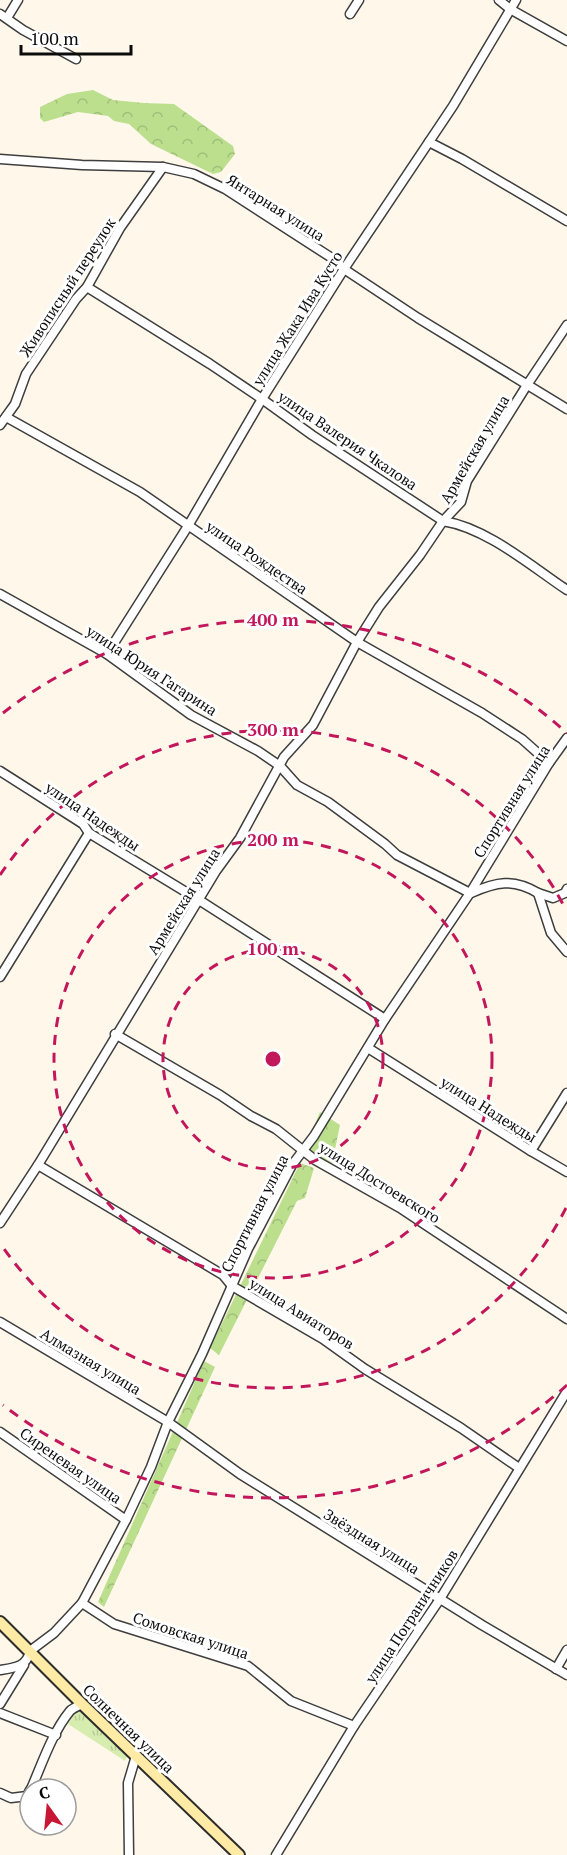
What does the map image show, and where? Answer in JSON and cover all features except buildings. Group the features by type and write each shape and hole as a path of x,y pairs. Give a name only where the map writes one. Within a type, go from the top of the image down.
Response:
{"street":[{"path":"18,0 3,16 23,30 76,59"},
{"path":"350,14 359,0"},
{"path":"499,0 510,9 567,41"},
{"name":"улица Жака Ива Кусто","path":"107,654 188,526 262,399 344,269 453,106 516,0"},
{"path":"429,142 567,221"},
{"name":"Янтарная улица","path":"0,159 82,165 163,167 194,174 225,189 335,260 344,269 418,318 567,409"},
{"name":"Живописный переулок","path":"0,425 15,404 26,374 76,299 87,287 120,228 163,167"},
{"name":"улица Валерия Чкалова","path":"87,287 262,399 312,435 443,521 458,524 500,545 567,590"},
{"name":"Армейская улица","path":"0,1223 38,1165 216,871 240,838 284,757 313,724 357,642 379,607 420,555 443,521 461,502 467,481 567,325"},
{"name":"улица Рождества","path":"6,417 140,492 357,642 482,713 522,739 549,763"},
{"name":"улица Юрия Гагарина","path":"0,594 107,654 191,715 258,751 280,766 297,785 328,802 397,855 470,893"},
{"name":"Спортивная улица","path":"30,1651 54,1633 82,1603 126,1520 151,1467 168,1422 202,1354 254,1239 292,1165 314,1136 385,1018 470,893 549,763 567,738"},
{"name":"улица Надежды","path":"0,771 83,824 89,833 385,1018"},
{"path":"0,977 89,833"},
{"path":"470,893 506,882 526,886 553,898 565,893 567,889"},
{"path":"538,893 551,933 567,952"},
{"name":"улица Достоевского","path":"116,1034 276,1129 315,1160 400,1208 567,1319"},
{"name":"улица Надежды","path":"368,1048 531,1152 567,1172"},
{"path":"531,1152 567,1093"},
{"name":"улица Авиаторов","path":"38,1165 223,1275 232,1286 323,1339 365,1369 461,1428 519,1468"},
{"name":"Алмазная улица","path":"0,1322 168,1422"},
{"name":"улица Пограничников","path":"276,1855 354,1726 440,1599 567,1391"},
{"name":"Звёздная улица","path":"168,1422 240,1474 567,1675"},
{"name":"Сиреневая улица","path":"0,1432 126,1520"},
{"name":"Сомовская улица","path":"82,1603 114,1624 248,1666 291,1701 354,1726"},
{"name":"Солнечная улица","path":"0,1622 239,1855"},
{"path":"556,1669 567,1650"},
{"path":"0,1704 28,1659 30,1651"},
{"path":"0,1670 24,1665"},
{"path":"36,1777 69,1712 82,1704"},
{"path":"0,1713 56,1735"},
{"path":"129,1855 128,1783 136,1756"},
{"path":"0,1793 11,1798 18,1797"}],"green space":[{"path":"93,90 113,100 174,104 233,146 235,154 221,172 213,174 151,144 129,124 114,121 108,116 78,112 44,122 40,118 40,107 67,94"},
{"path":"320,1112 340,1125 332,1164 325,1167 305,1147"},
{"path":"300,1163 314,1168 305,1198 297,1201 219,1355 210,1348"},
{"path":"204,1361 215,1367 104,1607 98,1602"},
{"path":"81,1709 128,1754 125,1761 68,1724 72,1716"}]}
